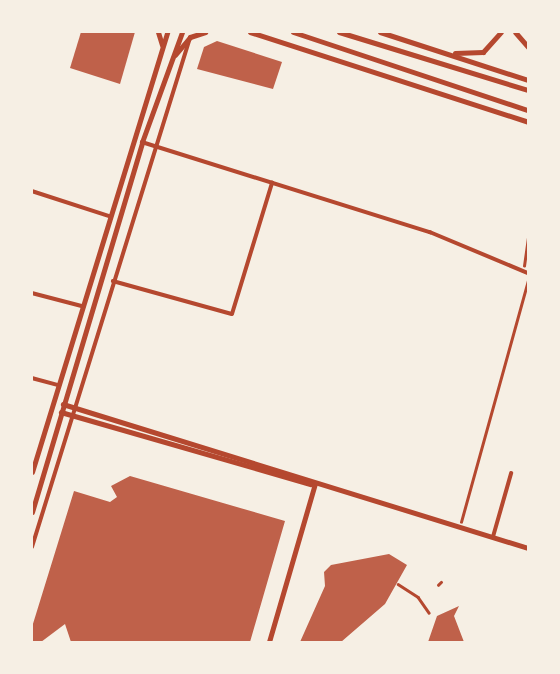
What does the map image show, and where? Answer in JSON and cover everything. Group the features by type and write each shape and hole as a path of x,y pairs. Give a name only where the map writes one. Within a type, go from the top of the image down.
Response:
{"main road":[{"path":"158,32 162,46"},
{"path":"32,472 167,32"},
{"path":"32,512 142,142 166,69 182,32"},
{"path":"166,69 191,37 205,32"},
{"path":"250,32 528,122"},
{"path":"293,32 528,110"},
{"path":"338,32 528,90"},
{"path":"380,32 528,80"},
{"path":"429,47 477,54 494,44 501,32"},
{"path":"515,32 528,47"}],"street":[{"path":"32,547 154,145 191,37"},
{"path":"142,142 430,232 528,273"},
{"path":"113,281 232,314 272,183"},
{"path":"32,191 109,216"},
{"path":"524,266 528,236"},
{"path":"461,522 528,280"},
{"path":"32,293 82,306"},
{"path":"32,378 58,385"},
{"path":"63,404 528,548"},
{"path":"61,412 298,483 315,484"},
{"path":"493,537 511,474"},
{"path":"269,642 315,484"},
{"path":"398,584 418,597 429,613"}],"building":[{"path":"81,32 135,32 120,84 70,68"},
{"path":"217,41 282,62 273,89 197,69 204,47"},
{"path":"130,476 285,521 250,642 71,642 65,624 41,642 32,642 32,627 74,491 110,502 117,497 111,486"},
{"path":"389,554 407,565 385,604 341,642 300,642 325,586 324,572 331,565"},
{"path":"459,606 454,616 464,642 428,642 437,616"}]}
